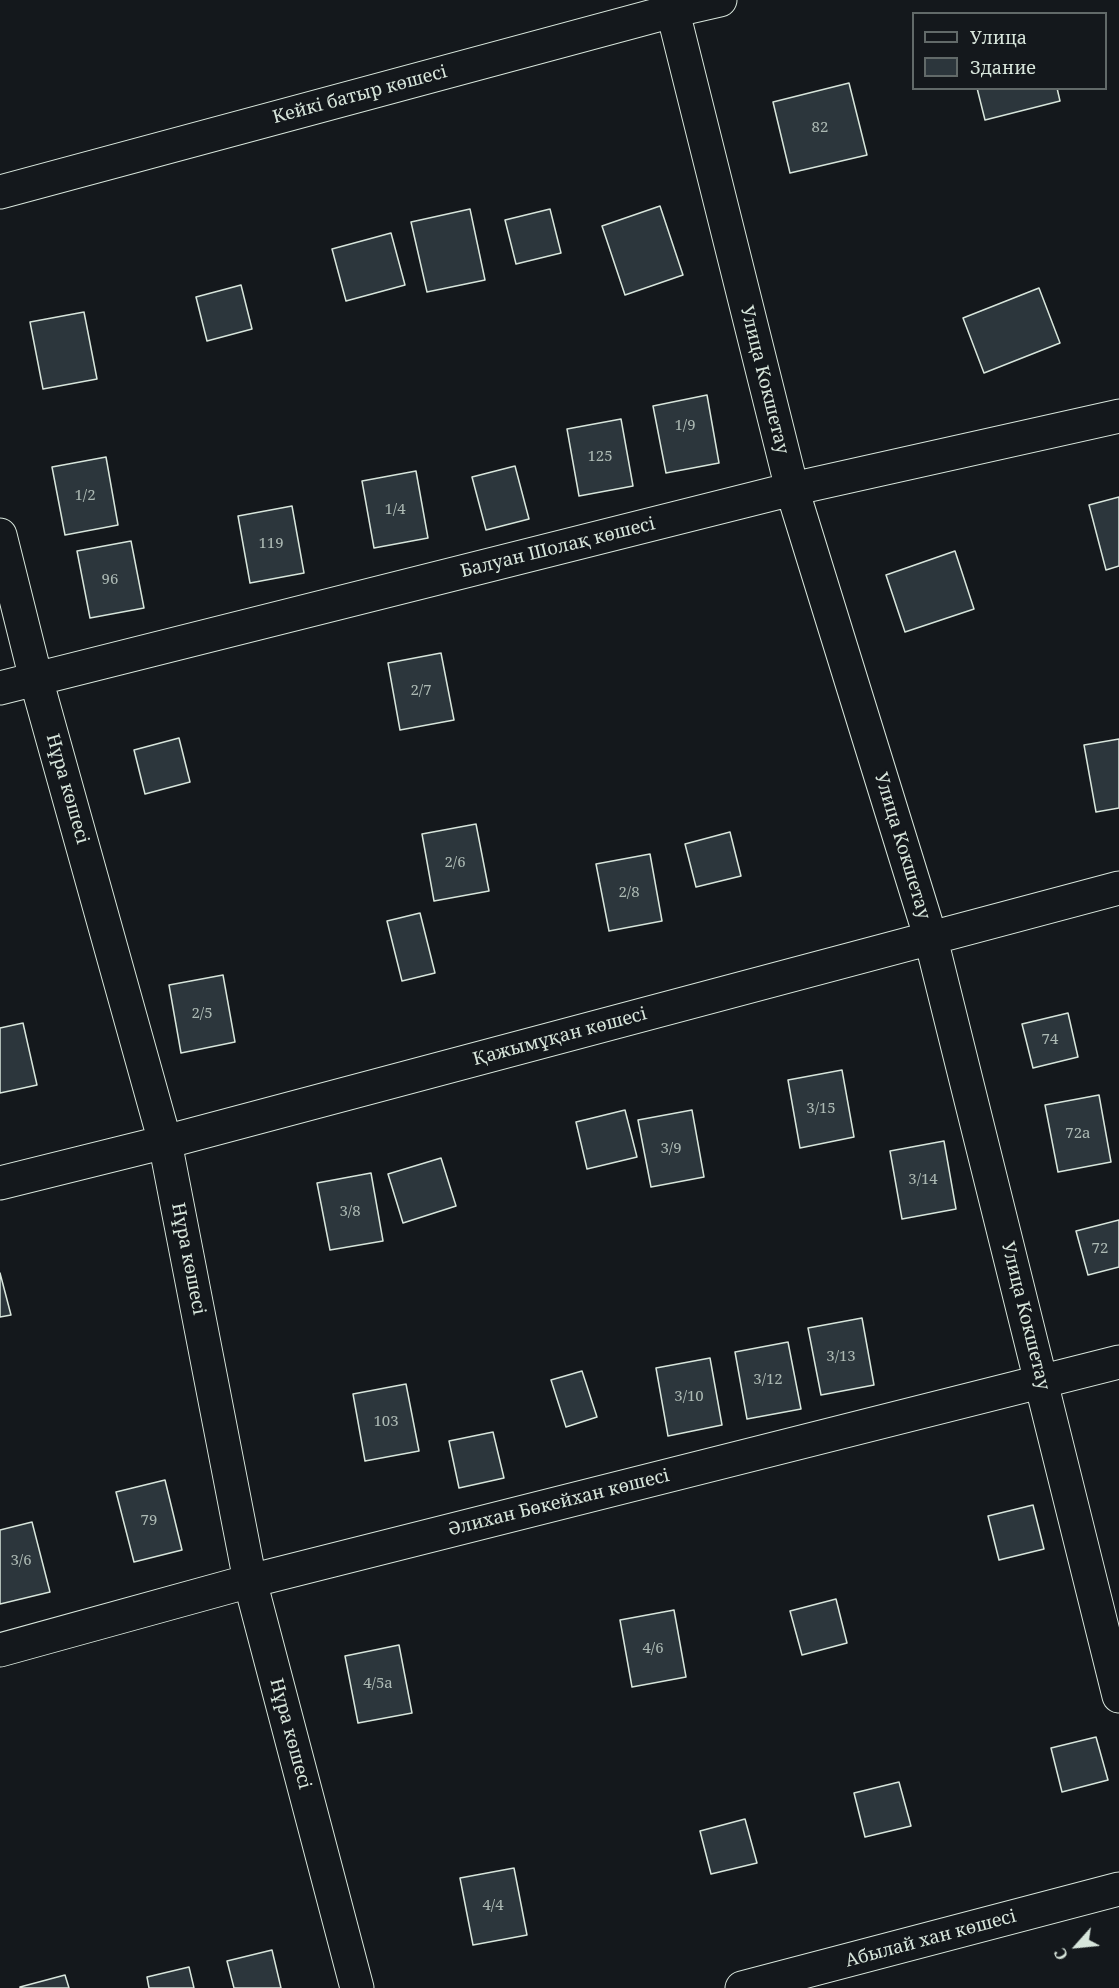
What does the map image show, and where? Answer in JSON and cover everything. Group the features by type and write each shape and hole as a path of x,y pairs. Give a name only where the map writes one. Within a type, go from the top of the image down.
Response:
{"street":[{"name":"Кейкі батыр көшесі","path":"0,192 671,5 720,0"},
{"name":"Улица Кокшетау","path":"671,5 792,489 931,939 1119,1696"},
{"name":"Балуан Шолақ көшесі","path":"0,688 792,489 1119,416"},
{"name":"Нұра көшесі","path":"0,535 36,679 165,1142 250,1581 357,1988"},
{"name":"Қажымұқан көшесі","path":"0,1183 165,1142 1119,888"},
{"name":"Әлихан Бөкейхан көшесі","path":"0,1650 250,1581 1119,1362"},
{"name":"Абылай хан көшесі","path":"742,1988 1119,1889"}],"building":[{"path":"849,83 867,155 790,173 773,102"},
{"path":"978,90 1057,90 1060,101 985,120"},
{"path":"660,206 683,275 625,295 602,226"},
{"path":"470,209 485,280 427,292 411,222"},
{"path":"550,209 561,253 516,264 505,220"},
{"path":"391,233 405,285 346,301 332,249"},
{"path":"241,285 252,329 207,341 196,297"},
{"path":"1039,288 1060,343 984,373 963,318"},
{"path":"84,312 97,379 43,389 30,322"},
{"path":"707,395 719,463 666,473 653,406"},
{"path":"621,419 633,486 579,496 567,429"},
{"path":"106,457 118,525 65,535 52,467"},
{"path":"515,466 529,519 486,530 472,477"},
{"path":"416,471 428,538 374,548 362,481"},
{"path":"1119,497 1119,566 1106,570 1089,505"},
{"path":"292,506 304,573 250,583 238,516"},
{"path":"131,541 144,608 90,618 77,551"},
{"path":"955,551 974,609 905,632 886,575"},
{"path":"441,653 454,720 400,730 388,663"},
{"path":"179,738 190,782 145,794 134,750"},
{"path":"1119,739 1119,808 1096,812 1084,745"},
{"path":"476,824 489,891 434,901 422,834"},
{"path":"730,832 741,876 696,887 685,844"},
{"path":"650,854 662,921 609,931 596,864"},
{"path":"420,913 435,973 402,981 387,921"},
{"path":"223,975 235,1042 181,1053 169,985"},
{"path":"1068,1013 1078,1057 1033,1068 1022,1024"},
{"path":"23,1023 37,1085 0,1093 0,1028"},
{"path":"842,1070 854,1137 800,1148 788,1080"},
{"path":"1099,1095 1111,1162 1058,1172 1045,1105"},
{"path":"625,1110 637,1157 587,1169 576,1122"},
{"path":"692,1110 704,1177 651,1187 638,1120"},
{"path":"944,1141 956,1209 902,1219 890,1151"},
{"path":"441,1158 456,1206 403,1223 388,1174"},
{"path":"371,1173 383,1241 330,1250 317,1183"},
{"path":"1119,1220 1119,1267 1088,1275 1076,1231"},
{"path":"0,1273 11,1315 0,1317"},
{"path":"862,1318 874,1385 821,1395 808,1328"},
{"path":"788,1342 801,1409 747,1419 735,1352"},
{"path":"710,1358 722,1425 668,1436 656,1368"},
{"path":"582,1371 597,1417 566,1427 551,1380"},
{"path":"406,1384 419,1451 365,1461 353,1394"},
{"path":"493,1432 504,1478 459,1488 449,1441"},
{"path":"165,1480 182,1550 134,1562 116,1492"},
{"path":"1033,1505 1044,1549 999,1560 988,1516"},
{"path":"32,1522 50,1592 0,1604 0,1530"},
{"path":"836,1599 847,1643 802,1655 790,1611"},
{"path":"674,1610 686,1677 632,1687 620,1620"},
{"path":"399,1645 412,1713 358,1723 345,1656"},
{"path":"1096,1737 1108,1780 1062,1792 1051,1748"},
{"path":"899,1782 911,1826 865,1837 854,1793"},
{"path":"745,1819 757,1863 711,1874 700,1831"},
{"path":"514,1868 527,1935 473,1945 460,1878"},
{"path":"272,1950 281,1988 234,1988 227,1961"},
{"path":"189,1967 194,1988 149,1988 147,1977"},
{"path":"65,1975 69,1988 20,1988 20,1987"}]}
